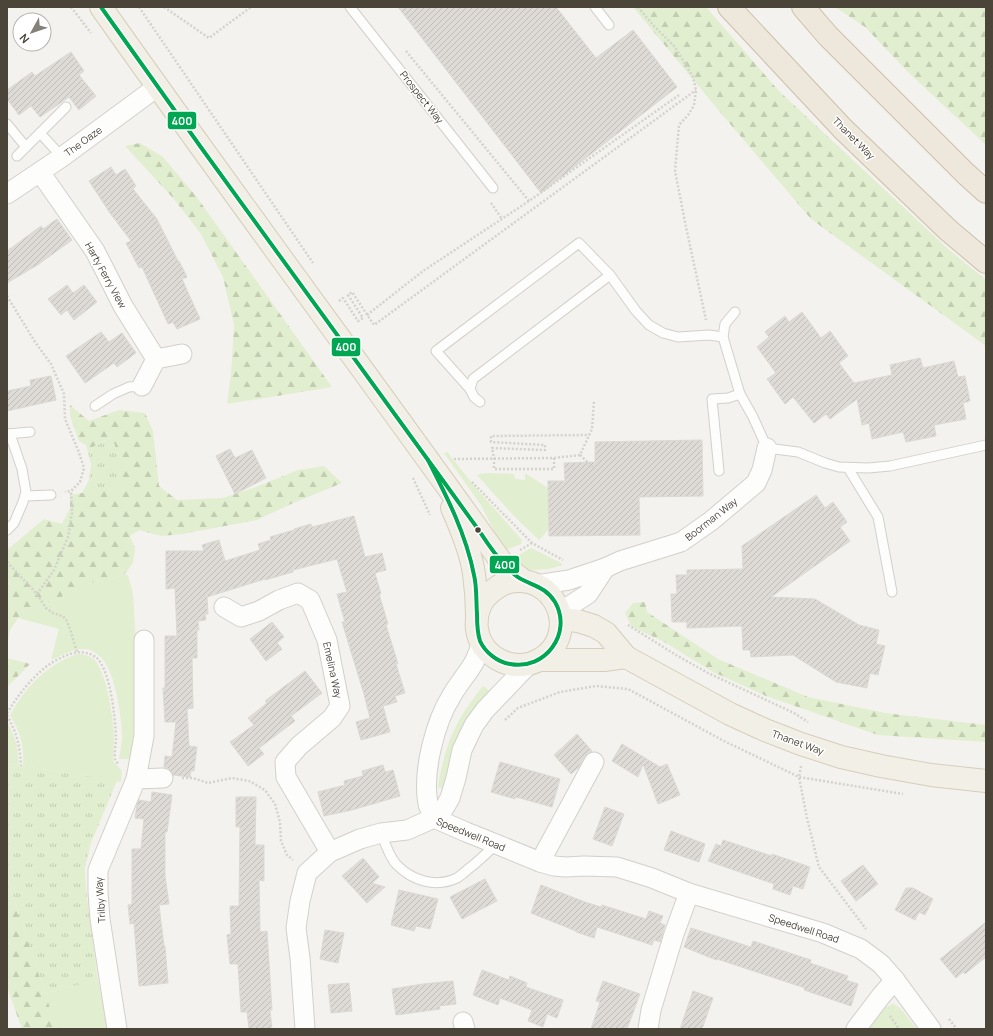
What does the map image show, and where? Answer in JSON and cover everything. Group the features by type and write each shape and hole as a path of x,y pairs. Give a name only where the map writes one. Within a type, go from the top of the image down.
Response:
{"highway":[{"name":"Thanet Way","path":"729,7 843,128 948,230 986,262"},
{"path":"802,7 828,36 986,192"}],"main road":[{"path":"101,7 157,87 500,560 511,572 546,591 555,601 560,616 560,631 556,643 549,653 534,662"},
{"path":"426,456 449,501 466,540 474,574 477,629 481,642 489,654 501,662 514,665 534,662 604,660 626,657"},
{"path":"477,616 481,604 488,594 499,586 511,581 530,583"},
{"name":"Thanet Way","path":"560,616 600,629 606,633 626,657 730,714 801,744 841,757 881,766 931,775 986,781"}],"street":[{"name":"The Oaze","path":"7,194 40,172 157,87"},
{"name":"Harty Ferry View","path":"40,172 95,251 123,306 156,359"},
{"path":"142,386 156,359 182,354"},
{"name":"Boorman Way","path":"530,583 569,580 605,568 620,561 681,542 756,483 762,470 767,448"},
{"path":"560,616 588,594 605,568"},
{"name":"Emelina Way","path":"224,607 241,617 259,611 279,600 298,593 310,600 327,640 340,706 332,718 299,746 285,762 286,777 330,852"},
{"name":"Trilby Way","path":"117,1029 100,918 98,870 137,774 144,736 144,640"},
{"path":"481,642 480,650 474,664 447,704 433,740 427,792 429,806 434,818 443,810 450,798 462,750 474,725 485,710 534,662"},
{"path":"540,862 594,762"},
{"path":"137,774 163,778"},
{"name":"Speedwell Road","path":"306,873 330,852 360,839 381,833 407,830 434,818 540,862 554,866 566,867 617,867 652,878 689,893 823,932 861,948 881,964 895,980 931,1029"},
{"path":"305,1029 300,958 296,928 306,873"},
{"path":"648,1029 651,1010 674,934 689,893"},
{"path":"856,1029 895,980"}],"lane":[{"name":"Prospect Way","path":"350,7 493,188"},
{"path":"595,7 609,25"},
{"path":"17,156 66,107"},
{"path":"7,124 26,147"},
{"path":"40,133 62,156"},
{"path":"480,402 436,350 579,243 610,274 636,311 649,325 678,337 710,335 723,337"},
{"path":"470,389 473,379 610,274"},
{"path":"735,312 725,324 723,337 740,394 753,416 767,448 798,452 839,467 868,468 890,466 986,445"},
{"path":"95,406 113,394 129,387 142,386"},
{"path":"718,471 712,399 728,398 740,394"},
{"path":"7,530 14,523 26,492 22,469 8,434 30,432"},
{"path":"848,468 878,517 892,592"},
{"path":"25,496 52,494"},
{"path":"381,833 387,848 396,863 406,873 423,882 441,883 458,877 482,858 496,844"}],"path":[{"path":"139,7 317,268"},
{"path":"164,7 209,38 251,7"},
{"path":"638,7 653,25 675,47 693,77 696,90 694,105 689,114 679,125 675,171"},
{"path":"404,48 529,201"},
{"path":"344,307 339,301 343,298 358,321 363,318 348,295 352,292 374,325 696,90"},
{"path":"367,315 423,271 529,201 679,95"},
{"path":"489,200 502,219"},
{"path":"7,296 35,342 51,364 64,394 65,420 84,468 80,482 71,491 52,494"},
{"path":"580,455 592,429 594,401"},
{"path":"554,458 554,469 494,469 492,448 545,450 545,445 491,442 491,436 589,435"},
{"path":"449,454 458,465"},
{"path":"454,459 554,458 580,455 595,469"},
{"path":"472,481 532,543 564,561 569,580"},
{"path":"37,594 54,570 68,537 72,513 71,491"},
{"path":"7,562 37,594 46,608 66,619 70,626 77,652"},
{"path":"626,623 676,655 708,673 794,713 804,720"},
{"path":"21,766 19,743 7,714 32,679 52,662 65,655 77,652 87,653 96,657 103,667 110,688 114,716 116,738 115,760 120,765 137,774"},
{"path":"503,722 518,708 560,692 596,686 628,689 724,741 799,777 819,867 866,930"},
{"path":"163,778 193,778 208,783 232,778 249,781 265,790 275,804 280,822 281,840 287,855 306,873"}],"green space":[{"path":"633,7 706,7 778,90 947,248 986,280 986,346 811,219"},
{"path":"835,7 986,7 986,145 909,73 865,27"},
{"path":"140,143 163,157 196,196 332,387 227,404 231,374 234,325 223,277 201,234 173,198 125,146"},
{"path":"70,405 89,421 119,410 145,413 153,431 159,486 177,500 223,498 256,487 298,470 324,466 342,483 257,520 182,534 161,536 139,530 130,536 135,548 133,563 124,575 90,583 59,598 22,612 10,630 7,645 7,550 44,519 62,524 70,508 70,495 87,492 112,437 91,448 79,441 70,416"},
{"path":"113,437 123,480 118,490 82,493 89,480 91,464 86,445 91,448"},
{"path":"447,452 476,488 522,540 521,544 504,551 481,505 444,453"},
{"path":"486,473 514,474 515,479 525,480 525,473 548,488 548,530 539,540 513,515 477,475"},
{"path":"531,548 563,565 548,569 521,571 508,561"},
{"path":"128,575 133,594 136,642 137,759 119,759 122,737 120,710 113,681 103,660 93,651 82,649 68,652 51,660 59,629 18,618 22,612 59,598 90,583"},
{"path":"645,602 647,612 718,659 808,697 885,713 986,725 986,742 878,735 766,696 713,672 666,643 631,626 625,613 633,603"},
{"path":"77,654 86,655 94,659 99,666 106,685 114,736 113,761 122,771 121,782 23,766 21,739 10,715 23,695 38,678 56,664"},
{"path":"7,658 30,664 7,687"},
{"path":"483,686 492,693 446,789 438,787 443,760 452,734 471,701"},
{"path":"7,721 17,745 19,765 10,764 7,775"},
{"path":"10,764 117,781 91,843 85,868 86,890 98,980 45,993 7,878 7,775"},
{"path":"7,878 57,1029 22,1029 7,987"},
{"path":"98,980 109,1029 57,1029 45,993"},
{"path":"893,1004 900,1008 917,1029 869,1029 884,1008"}],"building":[{"path":"398,7 556,7 596,58 633,30 677,87 541,193"},
{"path":"71,52 84,71 79,75 96,96 79,110 69,97 40,117 31,106 19,115 7,99 7,90 32,72 35,76"},
{"path":"111,167 116,175 125,169 136,186 133,189 157,219 187,277 182,279 200,319 177,329 173,322 168,324 142,267 139,268 126,243 131,241 89,181"},
{"path":"57,219 72,240 39,264 7,283 7,251 41,226 43,229"},
{"path":"67,285 73,293 84,285 97,302 74,320 67,310 61,315 48,299"},
{"path":"802,312 821,338 830,331 848,356 839,363 854,383 892,375 890,365 920,358 923,368 954,361 958,377 965,376 970,401 963,403 966,419 934,425 936,436 906,442 903,432 872,439 869,423 862,425 857,399 830,419 826,414 814,423 793,397 785,404 767,379 776,373 757,347 769,337 765,332 785,316 789,322"},
{"path":"101,332 109,342 122,333 136,353 117,367 114,363 85,383 66,356"},
{"path":"51,376 56,400 7,411 7,391 31,386 30,380"},
{"path":"702,440 703,496 639,497 640,535 549,536 548,481 565,481 564,463 595,462 595,442"},
{"path":"230,449 235,458 252,450 266,478 235,494 216,456"},
{"path":"816,495 825,508 833,502 847,522 840,527 850,541 771,597 815,599 859,625 879,630 876,644 885,646 878,675 870,673 867,688 836,682 793,655 751,657 750,650 743,650 742,626 687,628 687,622 672,622 671,594 677,594 676,575 687,575 687,570 743,569 742,546"},
{"path":"354,516 365,557 382,553 386,570 375,573 381,594 379,594 388,624 386,625 405,693 395,696 397,702 383,706 390,732 361,740 356,722 370,718 342,622 345,622 337,594 347,592 337,559 293,570 293,572 207,597 208,614 205,614 206,620 198,621 199,630 197,630 197,658 192,658 193,708 187,709 189,746 197,747 194,771 191,771 190,777 173,775 168,768 164,767 165,756 172,757 176,722 165,722 163,688 165,688 165,636 177,636 175,588 166,589 166,551 204,551 202,545 219,540 225,561 260,550 258,544 271,540 270,537 311,524 312,527"},
{"path":"272,622 284,637 277,643 282,649 266,661 250,639"},
{"path":"305,671 322,693 291,716 295,721 259,748 264,754 248,766 230,742 254,725 248,718 267,703 265,701"},
{"path":"577,734 592,751 585,756 578,768 571,774 554,755"},
{"path":"622,744 660,767 667,764 680,795 658,804 643,764 638,777 612,761"},
{"path":"500,762 560,779 552,807 491,792"},
{"path":"383,765 385,772 393,770 400,796 352,810 324,816 318,792 345,785 344,781 363,776 362,771"},
{"path":"152,792 172,795 167,832 165,832 165,876 169,904 159,905 165,946 168,983 139,986 134,923 130,924 128,905 132,904 132,849 141,849 144,819 135,818 137,805 139,800 151,802"},
{"path":"236,797 256,797 255,845 264,845 264,881 259,880 260,932 267,931 272,1029 249,1029 247,1012 241,1012 238,964 230,964 227,935 231,934 230,906 239,906 240,827 236,827"},
{"path":"605,807 624,814 612,846 593,839"},
{"path":"671,831 705,844 699,862 664,850"},
{"path":"723,840 810,867 803,889 793,886 790,895 773,889 774,884 708,861 716,844 721,846"},
{"path":"363,858 379,877 372,883 385,887 367,903 342,876"},
{"path":"863,865 878,884 856,901 841,881"},
{"path":"485,879 497,901 462,919 450,897"},
{"path":"541,885 585,902 601,907 602,905 646,919 649,911 663,916 660,923 665,925 660,942 654,940 652,945 597,927 594,938 531,913"},
{"path":"906,888 913,888 933,899 925,915 919,912 915,920 895,910"},
{"path":"399,890 438,899 430,929 416,926 414,931 391,925"},
{"path":"986,922 986,957 965,974 963,972 956,978 940,959"},
{"path":"691,928 751,947 753,941 811,960 810,963 848,976 846,980 858,984 851,1006 804,990 805,988 717,959 716,960 684,947"},
{"path":"325,930 344,933 338,963 320,959"},
{"path":"482,970 509,980 510,976 527,983 526,987 563,1000 557,1018 547,1014 543,1027 528,1021 532,1010 500,998 498,1005 473,995"},
{"path":"453,981 456,1004 439,1006 440,1009 396,1015 392,989"},
{"path":"603,981 640,994 627,1029 591,1029 600,1002 596,1001"},
{"path":"349,983 352,1011 331,1013 328,985"},
{"path":"693,991 713,998 702,1029 680,1029"}],"transit line":[{"name":"400","path":"101,7 428,460"},
{"name":"400","path":"428,460 501,561 516,576 545,591 555,602 560,614 558,637 544,656 534,662 523,665 505,663 492,656 480,641 477,628 476,584 471,560 455,516 428,460"}]}
